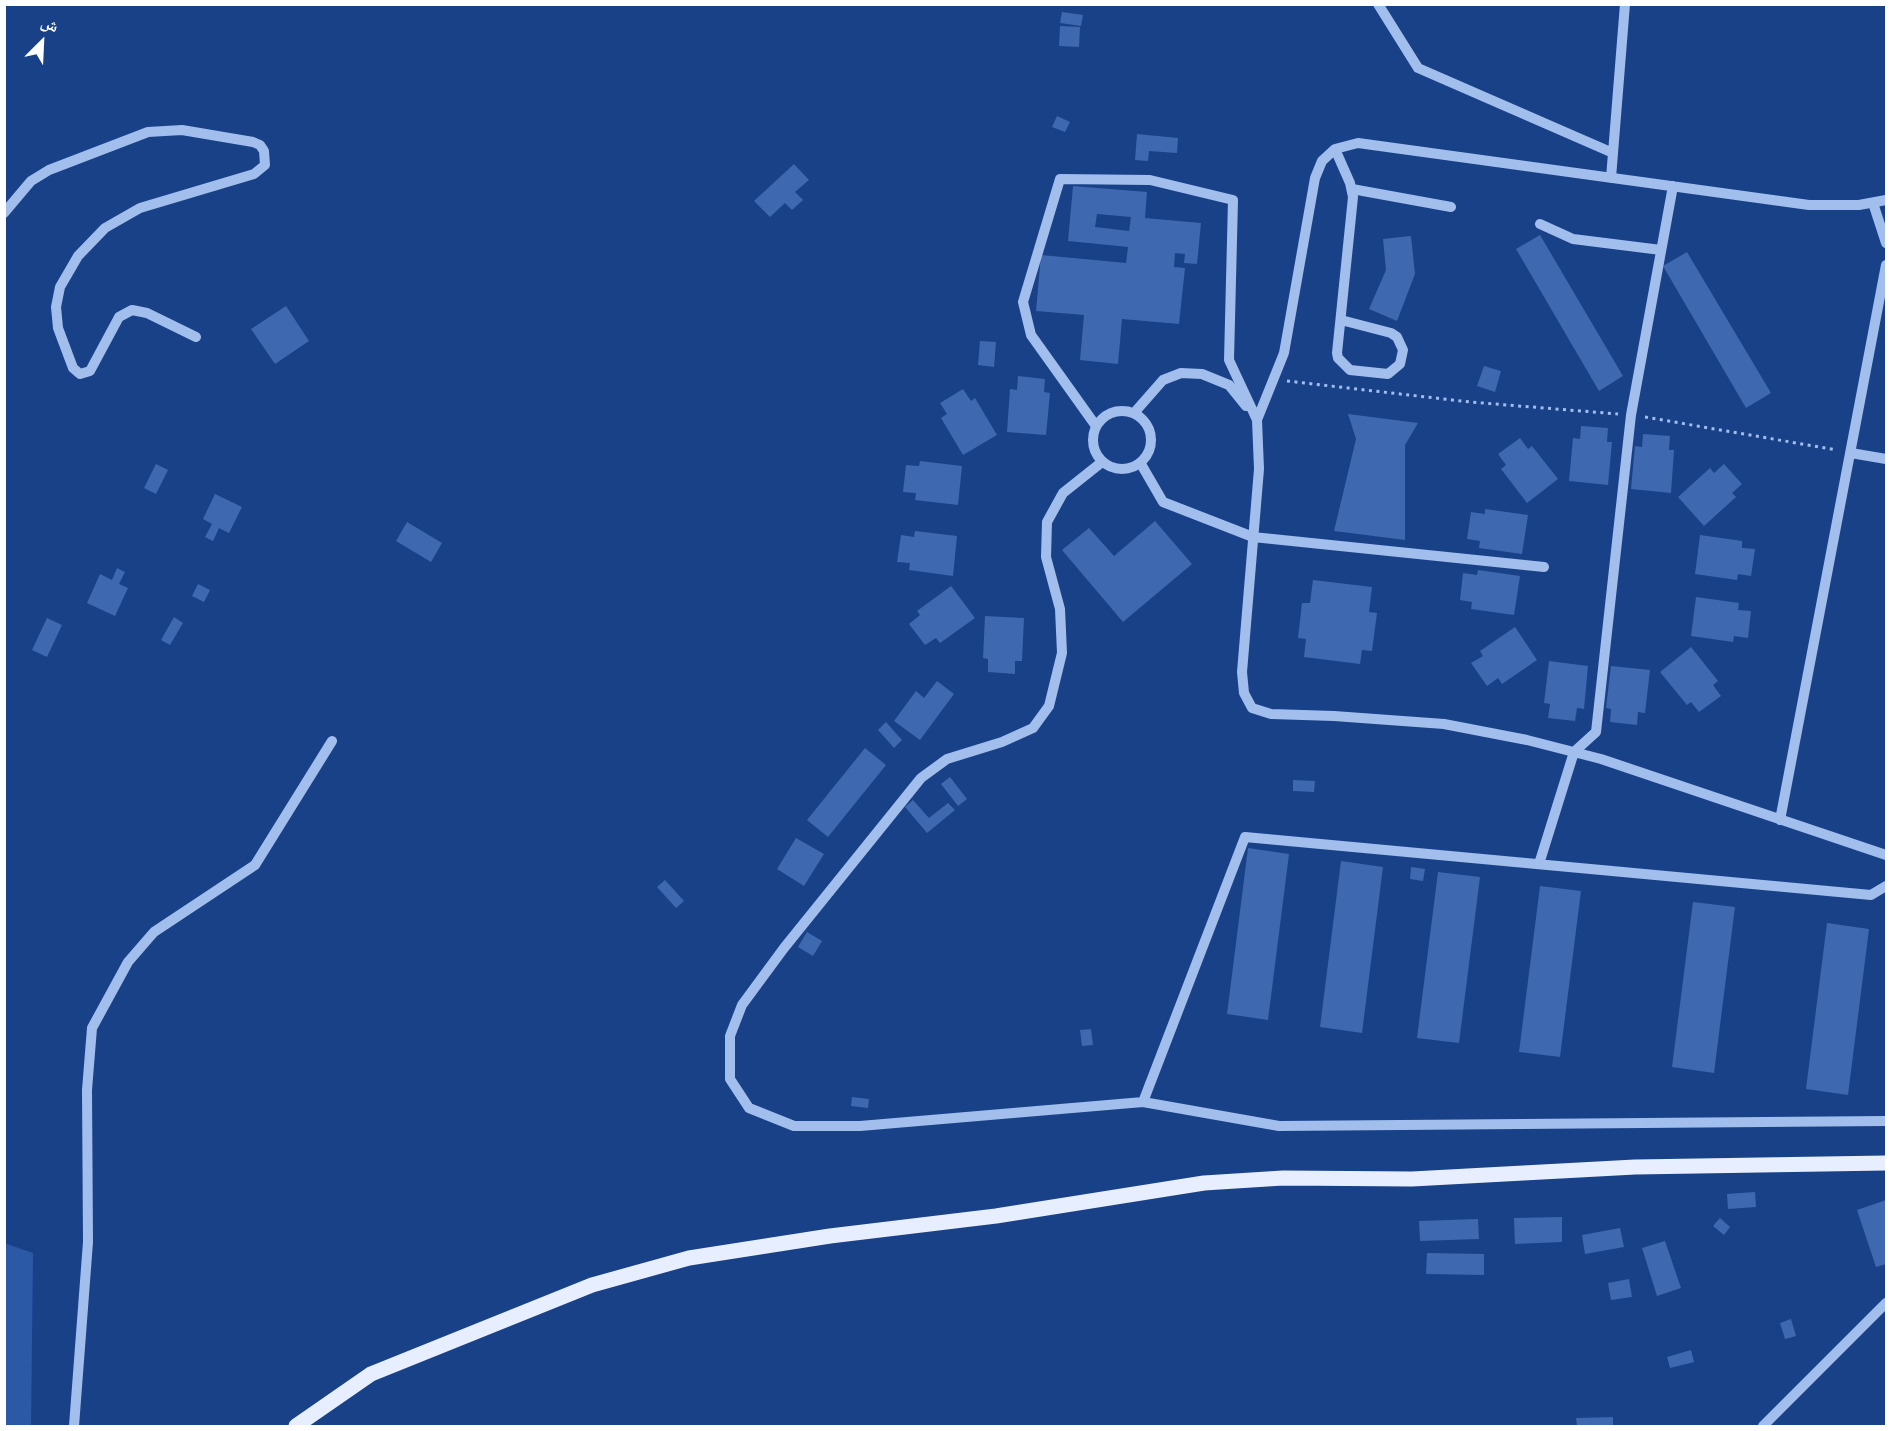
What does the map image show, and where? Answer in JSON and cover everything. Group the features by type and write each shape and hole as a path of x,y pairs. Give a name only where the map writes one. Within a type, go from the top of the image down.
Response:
{"main road":[{"path":"296,1426 370,1374 592,1285 688,1258 830,1236 996,1216 1204,1183 1283,1178 1412,1179 1635,1167 1887,1163"}],"street":[{"path":"1378,4 1418,68 1613,153"},
{"path":"1611,178 1625,4"},
{"path":"4,213 31,181 49,170 148,132 182,130 254,142 260,145 264,151 265,165 255,174 140,208 105,228 78,256 60,287 56,308 58,328 73,368 80,374 90,371 115,323 125,313 132,310 147,313 196,337"},
{"path":"1257,420 1284,353 1315,178 1322,161 1335,149 1358,143 1809,205 1873,203 1887,200"},
{"path":"1335,149 1352,189 1337,353 1345,368 1388,374 1400,364 1403,350 1397,337 1391,333 1341,320"},
{"path":"1096,426 1031,335 1023,302 1060,179 1150,180 1233,200 1229,360 1257,420 1259,469 1242,672 1244,693 1252,708 1271,714 1444,724 1574,752 1887,855"},
{"path":"1539,864 1574,752 1596,732 1631,415 1673,186"},
{"path":"1352,189 1451,207"},
{"path":"1873,203 1887,243"},
{"path":"1540,224 1573,239 1661,250"},
{"path":"1780,820 1887,265"},
{"path":"1134,413 1163,380 1181,373 1202,374 1229,385 1257,420"},
{"path":"1122,411 1134,413 1142,419 1152,437 1151,447 1141,464 1122,470 1102,462 1093,445 1096,426 1111,413 1122,411"},
{"path":"1851,453 1887,459"},
{"path":"1102,462 1063,493 1047,522 1046,557 1060,609 1062,653 1049,706 1033,728 1002,742 947,759 921,778 784,948 742,1005 730,1036 730,1079 749,1108 794,1126 860,1126 1143,1102 1279,1126 1887,1121"},
{"path":"1141,464 1163,502 1253,537 1544,567"},
{"path":"74,1426 88,1242 87,1090 92,1028 128,962 154,933 255,865 332,741"},
{"path":"1143,1102 1245,837 1871,895 1887,886"},
{"path":"1763,1426 1887,1303"}],"path":[{"path":"1275,380 1470,402 1631,415 1851,453"}],"shaded area":[{"path":"4,1243 33,1253 31,1426 5,1426"}],"building":[{"path":"1062,12 1083,15 1081,26 1060,23"},
{"path":"1060,26 1080,27 1079,47 1059,46"},
{"path":"1057,116 1070,122 1065,132 1052,127"},
{"path":"1137,134 1178,138 1177,153 1149,151 1148,161 1135,160"},
{"path":"794,164 809,180 795,192 803,200 792,210 785,203 770,217 754,201"},
{"path":"1073,186 1147,192 1145,218 1201,223 1197,264 1184,263 1185,254 1175,253 1174,267 1185,268 1179,324 1122,319 1118,364 1080,360 1084,315 1036,311 1041,255 1126,263 1128,247 1068,241","holes":["1097,214 1131,217 1129,231 1095,227"]},
{"path":"1540,235 1623,376 1599,391 1516,249"},
{"path":"1411,236 1415,274 1397,321 1369,309 1386,270 1383,239"},
{"path":"1687,252 1771,393 1746,408 1663,266"},
{"path":"286,306 309,341 275,364 251,329"},
{"path":"980,341 996,342 994,367 978,365"},
{"path":"1484,366 1501,371 1495,392 1477,386"},
{"path":"1018,376 1045,379 1044,392 1050,393 1046,435 1007,432 1010,389 1017,390"},
{"path":"963,389 971,401 975,398 997,435 963,455 941,418 947,414 940,403"},
{"path":"1348,414 1418,423 1405,445 1405,540 1334,531 1356,439"},
{"path":"1581,426 1608,428 1607,442 1612,442 1608,485 1569,481 1573,438 1580,439"},
{"path":"1643,434 1670,436 1669,450 1674,450 1671,493 1631,489 1635,446 1642,447"},
{"path":"1520,438 1528,449 1532,446 1558,479 1527,503 1501,469 1506,465 1498,454"},
{"path":"920,461 962,466 958,505 915,500 916,493 903,492 906,465 919,466"},
{"path":"156,464 168,470 156,494 144,488"},
{"path":"1724,464 1742,484 1732,493 1736,497 1704,526 1678,497 1710,468 1714,473"},
{"path":"215,494 242,507 229,533 219,528 213,541 205,537 212,524 203,519"},
{"path":"1485,509 1528,515 1522,554 1479,548 1480,541 1467,539 1471,512 1485,514"},
{"path":"1155,521 1192,564 1123,622 1062,550 1089,528 1114,556"},
{"path":"407,522 442,543 431,562 396,541"},
{"path":"915,531 957,536 953,576 909,570 910,563 897,562 901,535 914,537"},
{"path":"1700,535 1742,541 1742,548 1755,549 1751,576 1738,574 1737,580 1695,574"},
{"path":"117,568 125,572 119,584 128,588 115,616 87,603 100,574 112,580"},
{"path":"1478,570 1520,576 1514,615 1471,609 1472,602 1460,600 1463,573 1477,575"},
{"path":"1313,580 1372,587 1369,612 1377,613 1372,651 1362,650 1360,664 1304,657 1306,639 1298,638 1302,603 1310,603"},
{"path":"198,584 210,590 204,602 192,596"},
{"path":"951,586 975,618 940,643 936,638 925,645 909,624 920,615 917,611"},
{"path":"1696,597 1739,603 1738,610 1751,611 1748,638 1734,636 1733,642 1691,636"},
{"path":"985,616 1024,618 1022,661 1015,661 1015,674 988,672 988,659 983,658"},
{"path":"174,617 183,623 170,645 161,640"},
{"path":"47,618 62,625 47,657 32,650"},
{"path":"1515,627 1537,660 1502,684 1498,678 1487,686 1471,663 1483,656 1480,651"},
{"path":"1691,647 1718,681 1713,685 1721,696 1699,712 1691,702 1687,705 1660,672"},
{"path":"1549,661 1588,666 1584,709 1577,708 1575,721 1548,718 1550,704 1544,703"},
{"path":"1611,666 1650,670 1645,713 1638,712 1637,725 1610,722 1611,709 1606,708"},
{"path":"937,681 954,694 920,740 894,721 916,691 924,698"},
{"path":"886,722 902,740 894,748 878,730"},
{"path":"865,748 886,765 828,837 807,820"},
{"path":"950,777 967,799 958,806 941,784"},
{"path":"1293,780 1315,781 1314,792 1293,791"},
{"path":"913,800 929,818 948,803 955,810 927,833 905,807"},
{"path":"796,838 824,854 804,886 777,869"},
{"path":"1248,848 1289,854 1268,1020 1227,1014"},
{"path":"1341,861 1383,867 1362,1033 1320,1027"},
{"path":"1411,867 1425,869 1423,881 1410,879"},
{"path":"1438,872 1480,877 1459,1043 1417,1038"},
{"path":"665,880 684,901 676,908 657,887"},
{"path":"1540,886 1581,891 1560,1057 1519,1052"},
{"path":"1693,902 1735,907 1714,1073 1672,1067"},
{"path":"1827,923 1869,929 1848,1095 1806,1089"},
{"path":"807,932 822,941 813,956 798,947"},
{"path":"1091,1029 1093,1045 1082,1046 1080,1030"},
{"path":"852,1097 869,1099 868,1108 851,1106"},
{"path":"1755,1192 1756,1207 1728,1209 1727,1194"},
{"path":"1886,1200 1886,1264 1876,1267 1857,1210"},
{"path":"1562,1217 1562,1242 1515,1244 1514,1218"},
{"path":"1720,1218 1730,1227 1724,1235 1713,1226"},
{"path":"1478,1219 1479,1239 1420,1241 1419,1221"},
{"path":"1620,1228 1624,1247 1585,1254 1582,1235"},
{"path":"1665,1241 1681,1288 1657,1296 1642,1248"},
{"path":"1427,1253 1484,1254 1484,1275 1426,1274"},
{"path":"1629,1279 1632,1297 1611,1300 1608,1283"},
{"path":"1791,1319 1796,1336 1785,1339 1780,1323"},
{"path":"1691,1350 1694,1362 1670,1368 1667,1357"},
{"path":"1613,1417 1613,1426 1577,1426 1576,1418"}]}
